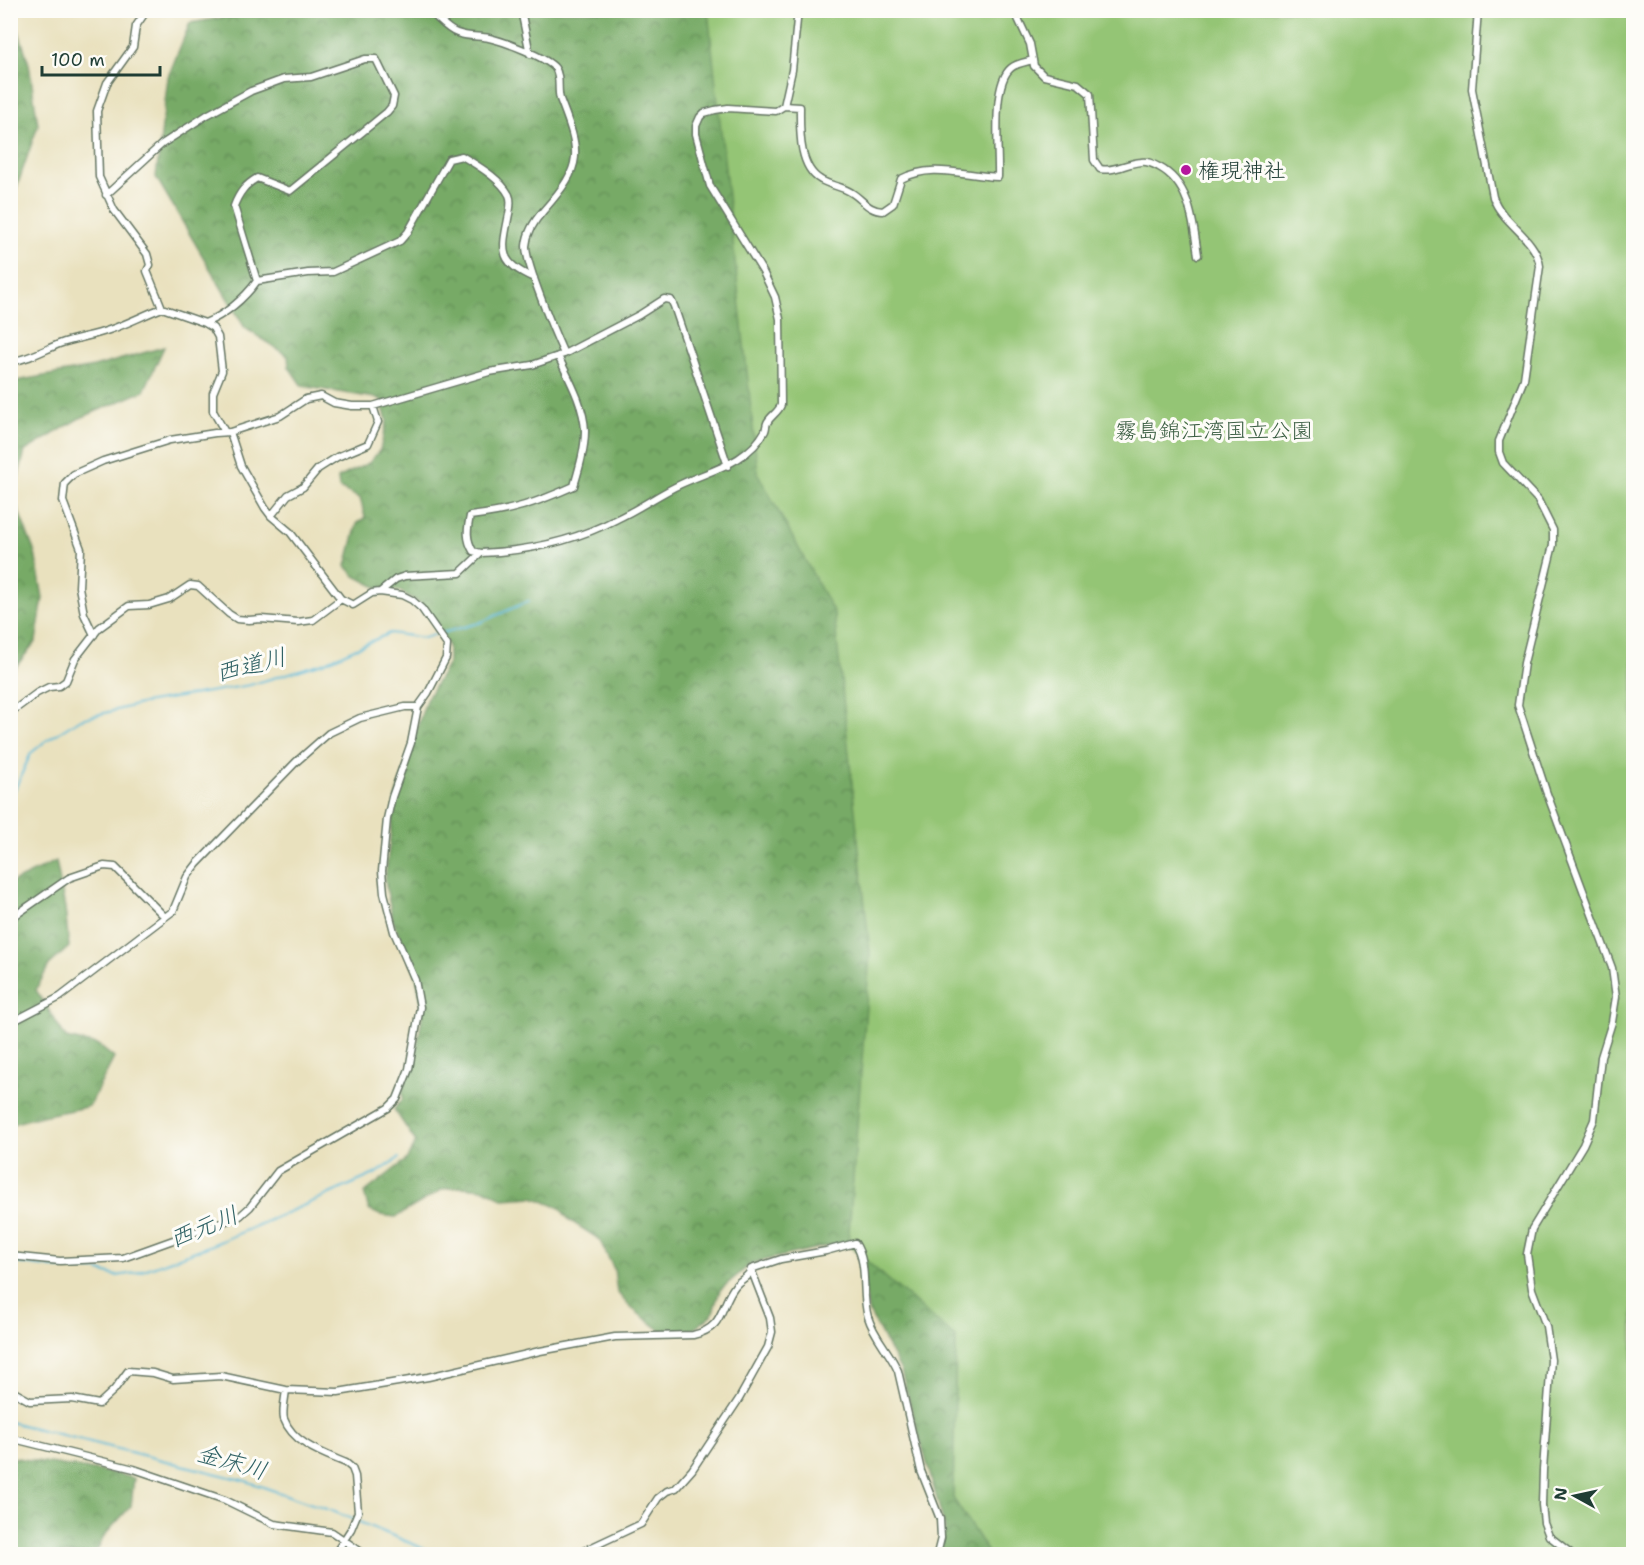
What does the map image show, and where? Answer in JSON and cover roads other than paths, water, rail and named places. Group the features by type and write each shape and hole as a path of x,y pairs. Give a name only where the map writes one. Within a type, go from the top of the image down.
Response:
{"street":[{"path":"147,10 136,26 133,47 107,83 97,111 99,177 106,195 147,254 150,265 147,271 162,308"},
{"path":"428,10 456,33 492,39 550,63 556,69 559,96 573,130 575,146 572,174 564,188 529,230 526,247 534,278 583,415 585,432 580,465 574,486 524,507 470,516 467,528 468,541 473,551 481,553 510,552 552,544 616,520 681,484 728,466 752,448 780,407 782,384 780,319 775,297 763,272 710,186 696,134 696,126 704,113 728,108 776,111 784,106 800,107 801,143 813,173 821,180 853,194 870,208 883,211 893,204 901,179 918,171 936,169 982,177 998,177 997,118 1002,81 1013,66 1033,60"},
{"path":"521,10 530,54"},
{"path":"784,106 792,70 798,10"},
{"path":"1014,10 1030,44 1034,66 1044,76 1078,84 1090,94 1094,160 1100,169 1112,170 1140,162 1150,162 1170,175 1185,196 1192,216 1198,255"},
{"path":"1478,10 1472,89 1493,197 1496,208 1538,255 1540,266 1524,379 1499,441 1499,452 1503,463 1538,500 1553,530 1553,545 1524,663 1518,705 1546,791 1612,968 1616,1004 1601,1057 1594,1120 1583,1145 1532,1229 1527,1254 1532,1289 1546,1326 1551,1360 1543,1470 1544,1522 1550,1536 1572,1554"},
{"path":"106,195 162,144 207,115 251,91 284,79 311,77 365,59 376,59 394,96 394,101 387,112 290,191 257,178 246,184 237,198 234,206 257,281"},
{"path":"205,324 220,317 257,281 308,273 333,272 400,242 408,232 449,159 462,156 485,172 509,196 511,201 505,232 504,255 509,264 518,271 534,278"},
{"path":"94,635 84,614 78,587 81,549 63,501 63,493 69,478 103,461 170,440 228,432 280,416 306,399 321,396 334,403 373,406 489,372 532,365 561,355 639,315 661,300 671,300 677,314 728,466"},
{"path":"10,362 32,358 60,344 108,331 162,308 213,328 218,337 222,370 213,393 213,411 228,432 241,466 271,516 290,532 341,599 353,605 372,593 402,595 422,609 447,645 446,658 418,707 411,743 392,797 387,819 382,871 384,893 392,924 414,980 420,1007 413,1057 404,1086 397,1099 388,1108 278,1171 250,1207 240,1216 123,1258 60,1261 10,1256"},
{"path":"271,516 288,495 303,487 318,469 337,457 368,444 378,422 373,406"},
{"path":"380,592 396,579 405,576 460,573 481,553"},
{"path":"10,713 38,693 49,687 59,686 66,681 75,659 99,628 129,606 149,605 169,599 190,585 203,589 237,619 298,622 313,620 341,599"},
{"path":"10,1023 60,997 173,911 187,877 197,864 296,762 329,733 360,718 405,707 418,707"},
{"path":"10,919 69,878 110,866 115,867 165,917"},
{"path":"751,1269 781,1259 855,1243 864,1276 870,1323 892,1357 898,1371 921,1471 940,1519 941,1538 937,1554"},
{"path":"10,1390 30,1401 72,1399 99,1404 114,1390 128,1371 153,1373 173,1379 221,1376 286,1390 338,1392 428,1377 540,1351 615,1337 683,1336 705,1332 718,1322 734,1287 749,1275 751,1269"},
{"path":"577,1554 641,1524 658,1498 676,1488 692,1470 739,1399 768,1347 772,1332 770,1318 751,1269"},
{"path":"286,1390 284,1418 291,1430 301,1441 352,1468 355,1476 358,1512 335,1554"},
{"path":"10,1438 134,1468 225,1500 266,1521 327,1531 336,1534 364,1554"}],"waterway":[{"name":"西道川","path":"442,633 479,623 529,601"},
{"name":"西道川","path":"10,800 31,753 81,719 144,703 250,685 323,663 390,633 424,638 436,634"},
{"name":"西元川","path":"10,1262 54,1268 97,1270 116,1276 136,1273 212,1245 307,1204 377,1173 399,1158"},
{"name":"金床川","path":"10,1422 246,1481 335,1512 437,1554"}],"place":[{"name":"権現神社","path":"1186,170"}],"park label":[{"name":"霧島錦江湾国立公園","path":"1214,430"}]}
